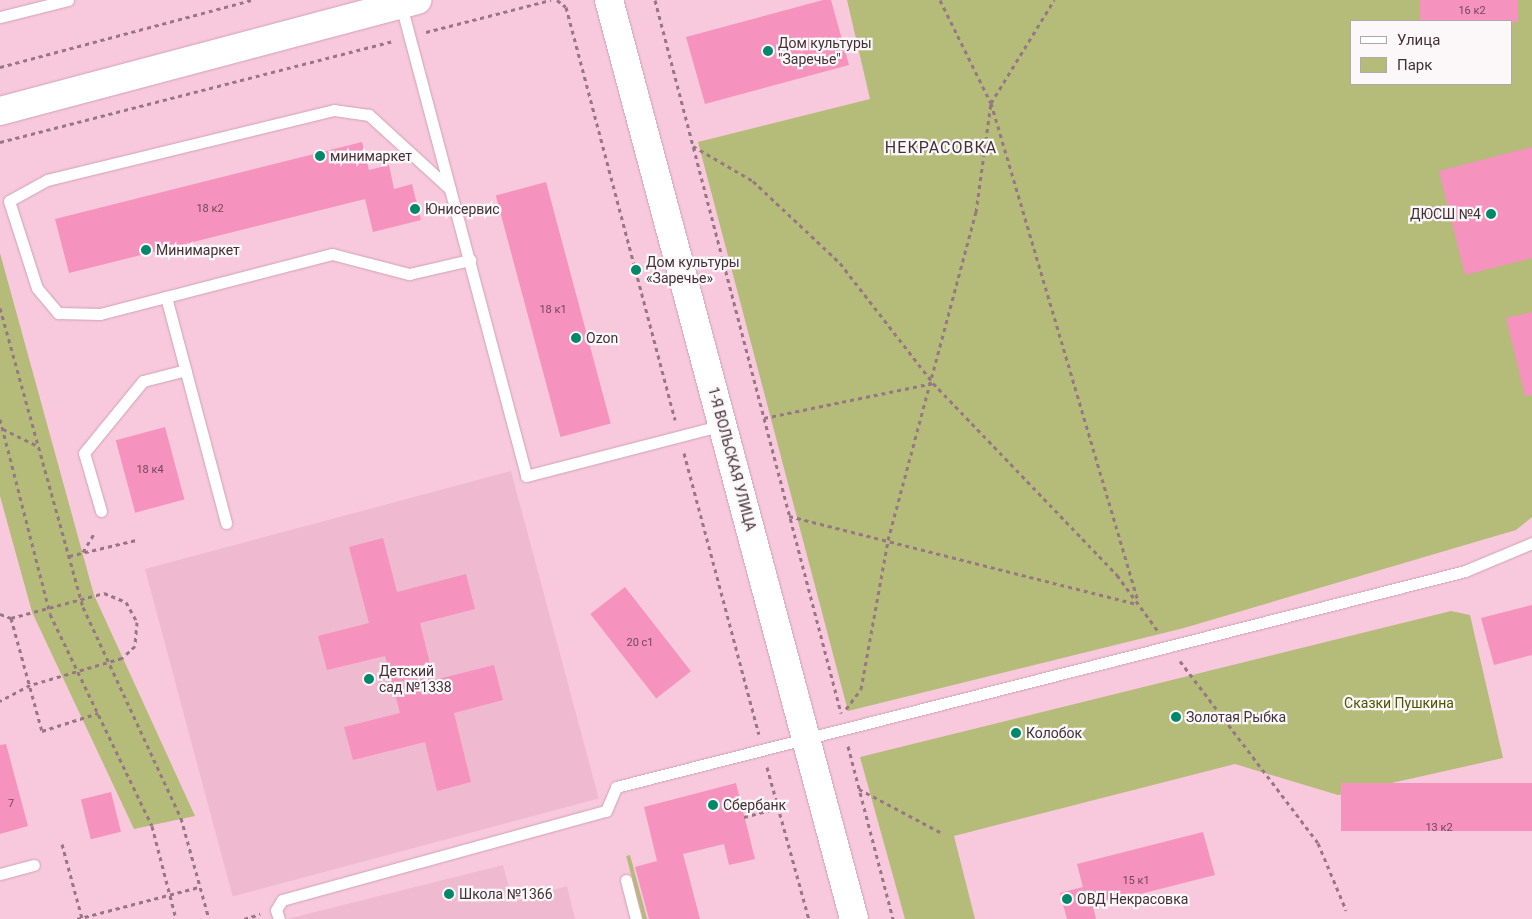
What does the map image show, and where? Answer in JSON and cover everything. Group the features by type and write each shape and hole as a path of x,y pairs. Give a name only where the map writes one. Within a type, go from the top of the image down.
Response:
{"street":[{"name":"1-Я ВОЛЬСКАЯ УЛИЦА","path":"608,0 854,919"},
{"path":"0,111 410,2"}],"lane":[{"path":"0,17 68,0"},
{"path":"410,2 410,36 526,476 723,425"},
{"path":"450,190 369,115 334,110 47,180 9,201 37,288 58,313 100,314 332,254 409,274 470,260"},
{"path":"166,297 226,523"},
{"path":"102,511 84,453 143,381 186,370"},
{"path":"279,919 276,910 282,900 606,811 616,787 763,750 845,732 1464,571 1532,543"},
{"path":"0,874 34,865"},
{"path":"626,880 636,919"}],"path":[{"path":"0,68 251,0"},
{"path":"0,142 551,0"},
{"path":"557,0 566,7 809,919"},
{"path":"655,0 842,716 861,689 888,540 933,383 976,212 991,104 1054,0"},
{"path":"940,0 991,104 1138,604"},
{"path":"693,146 753,181 840,263 933,383 1018,467 1138,604 1318,843 1346,910"},
{"path":"0,308 80,598 181,818 198,887 210,919"},
{"path":"764,418 933,383"},
{"path":"0,419 48,608 152,826 176,919"},
{"path":"3,429 38,447"},
{"path":"790,516 1138,604"},
{"path":"83,553 94,534"},
{"path":"69,556 136,540"},
{"path":"0,614 11,618 104,592 126,602 137,622 135,646 122,658 77,669 30,684 0,700"},
{"path":"11,618 42,731 98,713"},
{"path":"845,732 894,919"},
{"path":"859,788 940,832"},
{"path":"744,817 778,808"},
{"path":"62,844 82,918"},
{"path":"77,919 198,887"}],"shaded area":[{"name":"Детский сад №1338","path":"511,471 599,798 233,897 145,569"},
{"name":"Школа №1366","path":"503,865 513,902 567,886 575,919 287,919"}],"green space":[{"path":"847,0 1532,0 1532,517 1516,530 1184,628 848,711 698,142 870,99"},
{"path":"0,253 94,595 195,816 134,829 32,612 0,496"},
{"name":"Сказки Пушкина","path":"1451,611 1470,615 1503,758 1338,795 1235,764 954,836 975,919 905,919 860,757"},
{"path":"630,855 647,919 643,919 626,856"}],"building":[{"name":"Дом культуры \"Заречье\"","path":"823,0 831,0 849,65 705,104 686,37"},
{"path":"1420,0 1518,0 1518,22 1512,22 1512,20 1420,20"},
{"path":"362,142 369,170 389,165 394,189 412,184 421,220 373,232 365,199 69,273 55,219"},
{"name":"ДЮСШ №4","path":"1532,147 1532,258 1465,275 1439,171"},
{"path":"546,182 611,423 560,437 496,195"},
{"path":"1532,312 1532,395 1525,396 1506,318"},
{"path":"165,427 184,499 135,513 116,440"},
{"path":"383,538 397,592 466,574 475,609 420,623 434,680 494,665 503,700 454,713 471,782 437,791 425,742 353,760 344,727 400,713 385,656 327,670 318,636 369,623 349,547"},
{"path":"625,587 691,671 656,698 590,614"},
{"path":"1532,605 1532,655 1494,665 1481,618"},
{"path":"6,744 28,826 0,834 0,745"},
{"path":"736,783 755,859 729,865 724,844 683,854 700,919 649,919 635,867 657,861 644,807"},
{"path":"1341,783 1532,783 1532,831 1341,831"},
{"path":"111,792 121,832 91,839 81,799"},
{"path":"1203,832 1215,875 1093,906 1096,919 1067,919 1060,893 1083,887 1077,864"}],"place":[{"name":"Дом культуры \"Заречье\"","path":"768,51"},
{"name":"минимаркет","path":"320,156"},
{"name":"Юнисервис","path":"415,209"},
{"name":"ДЮСШ №4","path":"1491,214"},
{"name":"Минимаркет","path":"146,250"},
{"name":"Дом культуры «Заречье»","path":"636,270"},
{"name":"Ozon","path":"576,338"},
{"name":"Детский сад №1338","path":"369,679"},
{"name":"Золотая Рыбка","path":"1176,717"},
{"name":"Колобок","path":"1016,733"},
{"name":"Сбербанк","path":"713,805"},
{"name":"Школа №1366","path":"449,894"},
{"name":"ОВД Некрасовка","path":"1067,899"}],"district":[{"name":"НЕКРАСОВКА","path":"941,148"}]}
